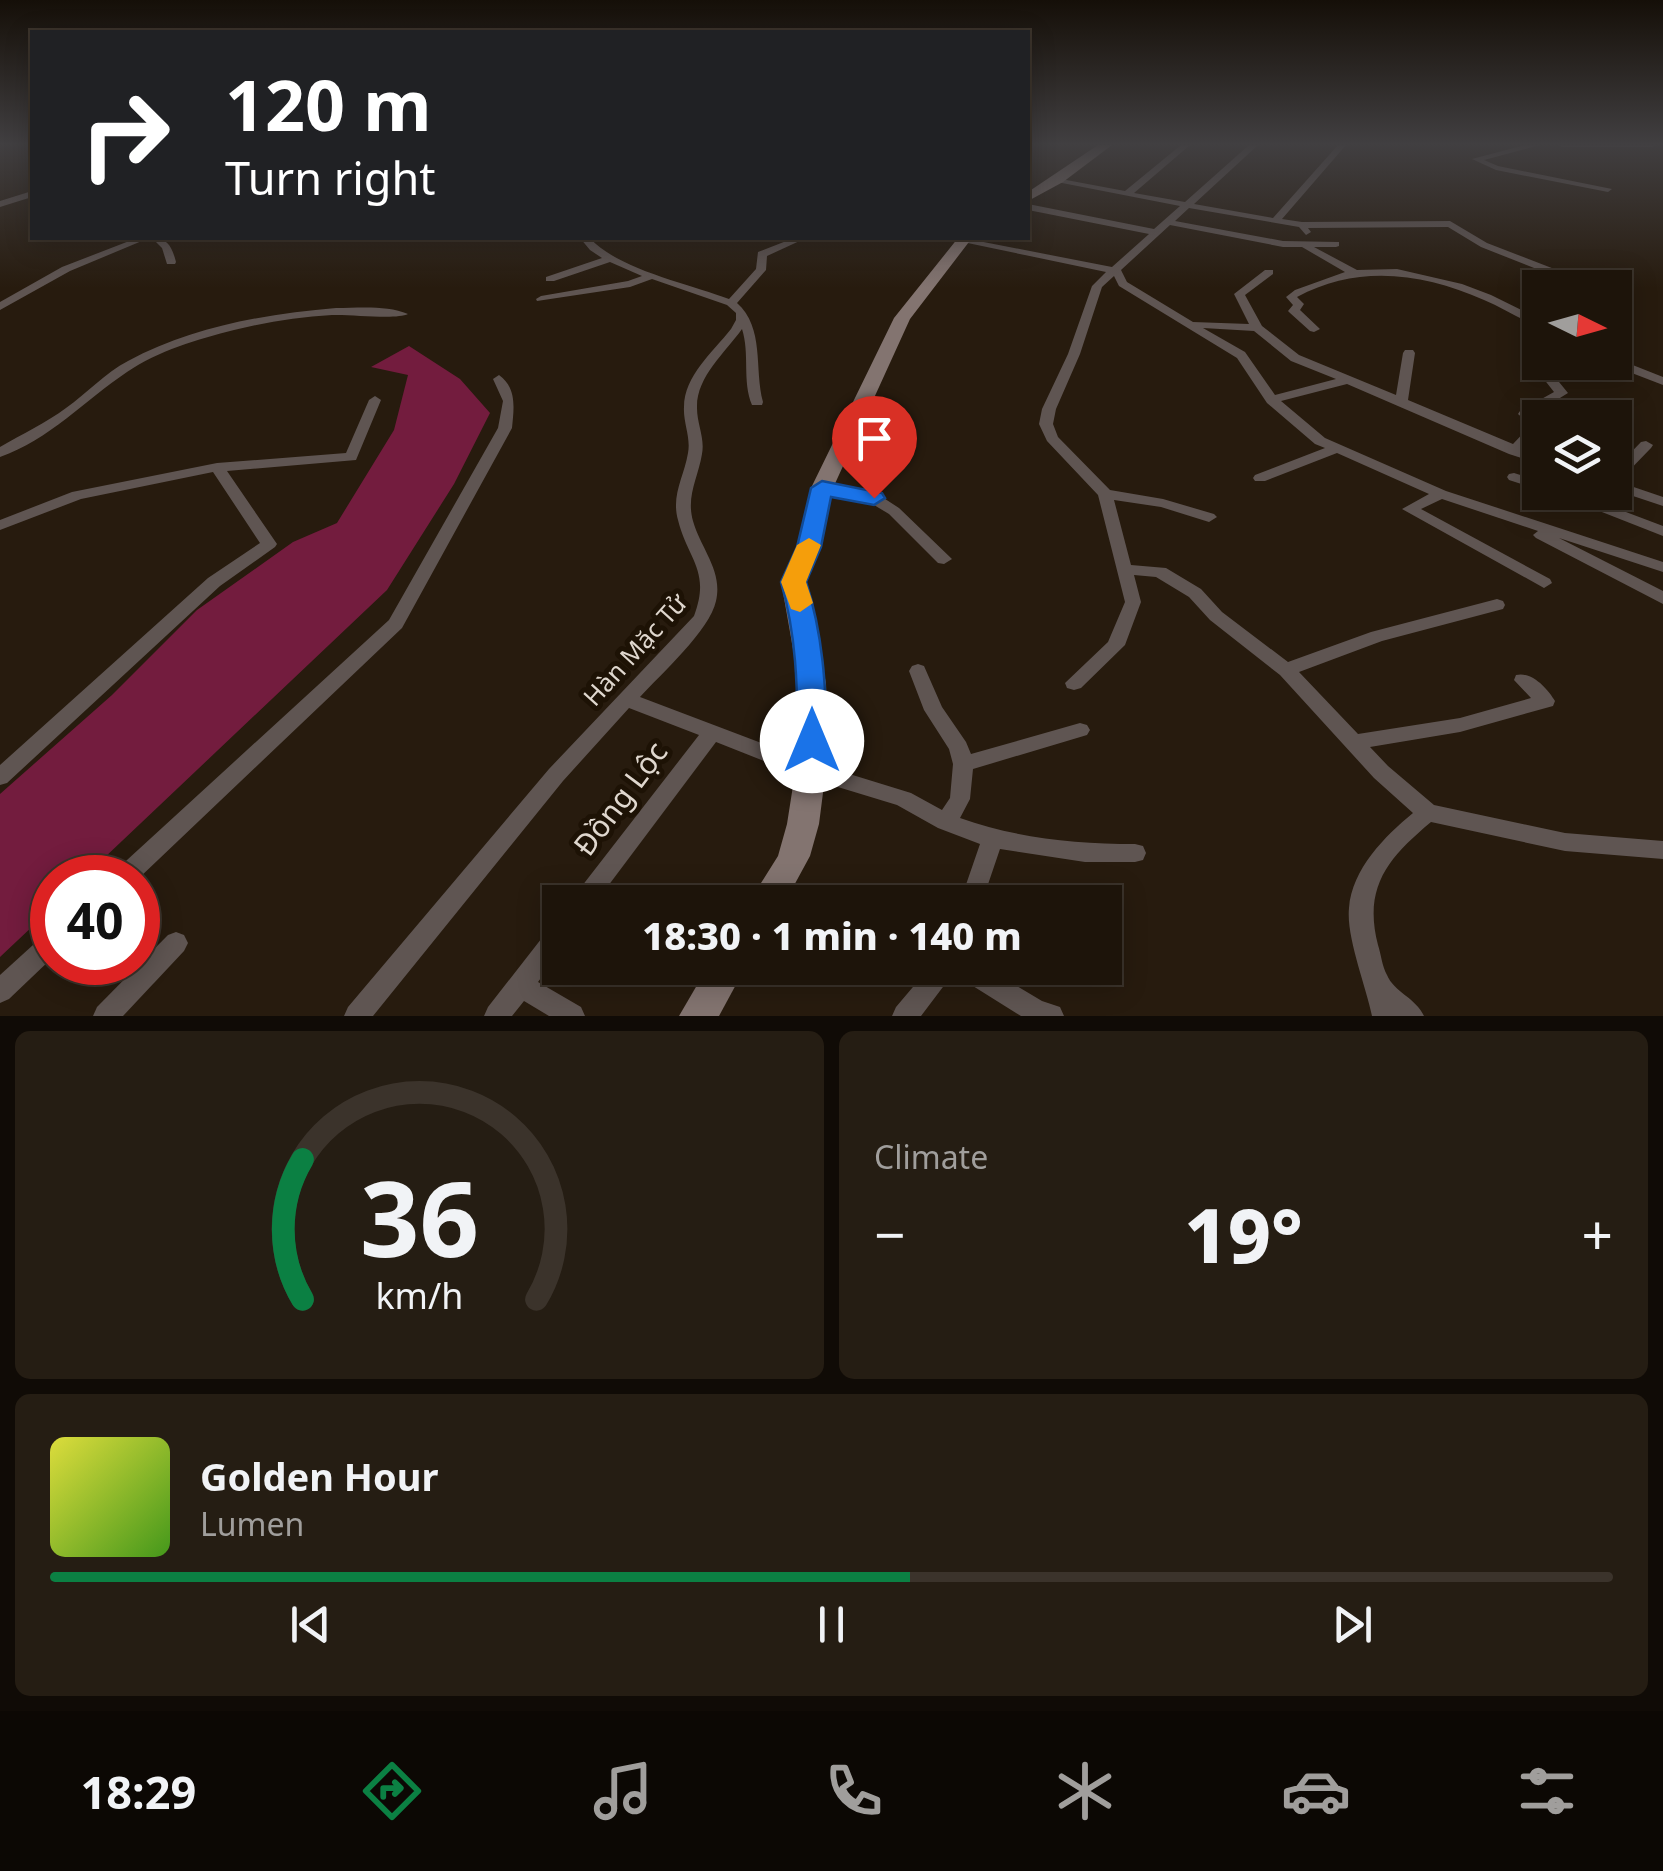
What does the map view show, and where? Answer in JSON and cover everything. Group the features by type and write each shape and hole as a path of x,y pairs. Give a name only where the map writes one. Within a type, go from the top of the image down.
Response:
{"street":[{"path":"1118,192 1302,225 1450,224 1484,244 1547,270"},
{"path":"1074,683 1116,646 1133,602 1105,494 1087,471 1060,450 1046,424 1098,286 1203,192"},
{"path":"1275,221 1300,192"},
{"path":"0,193 30,193"},
{"path":"0,204 30,194"},
{"path":"1030,207 1158,233"},
{"path":"1171,223 1246,239 1336,244"},
{"path":"1302,225 1308,245 1357,274"},
{"path":"0,307 66,270 139,240"},
{"path":"158,240 167,247 171,262"},
{"path":"585,240 612,258 731,303 741,312 753,341 751,378 757,402"},
{"path":"731,303 761,270 762,254 796,240"},
{"path":"776,885 793,858 812,770 812,683 801,607 793,582 809,547 822,488 902,318 964,240 1117,272 1124,284 1241,355 1272,400 1293,422 1338,448 1441,494 1663,567"},
{"path":"550,278 612,258"},
{"path":"1269,272 1239,294 1257,328 1295,358 1522,454"},
{"path":"1314,329 1294,310 1300,304 1291,296 1320,279 1357,274 1422,274 1522,313"},
{"path":"542,299 630,284 654,275"},
{"path":"0,453 67,413 131,364 193,338 272,320 375,310 402,314"},
{"name":"Hàn Mặc Tử","path":"357,1016 556,775 702,618 710,600 708,569 683,513 682,492 696,450 696,430 689,410 700,376 742,320"},
{"path":"1192,328 1198,324 1257,328"},
{"path":"1402,404 1408,354"},
{"path":"1632,368 1663,380"},
{"path":"147,855 396,624 505,428 509,401 499,379"},
{"path":"1514,451 1539,425 1525,414 1562,393 1551,380"},
{"path":"1272,400 1344,381"},
{"path":"0,525 77,495 217,467 351,457 375,400"},
{"path":"1632,459 1646,445"},
{"path":"1260,478 1338,448"},
{"path":"0,777 214,582 269,544 217,467"},
{"path":"1514,476 1522,479"},
{"path":"822,488 874,498 894,511 944,559"},
{"path":"1632,492 1663,502"},
{"path":"1105,494 1163,503 1209,517"},
{"path":"1441,494 1410,509 1544,583"},
{"path":"1608,510 1663,530"},
{"path":"1498,512 1663,598"},
{"path":"1123,569 1160,572 1195,593 1216,616 1286,670 1382,772 1428,813 1564,842 1662,851"},
{"path":"1286,670 1376,636 1497,605"},
{"path":"918,671 934,710 959,747 960,799 946,822"},
{"path":"1356,742 1460,725 1546,701 1523,680"},
{"path":"625,699 711,734 904,799 946,822 994,839 1085,852 1135,854"},
{"path":"962,764 1080,730"},
{"name":"Đồng Lộc","path":"596,885 711,734"},
{"path":"1385,1016 1360,910 1373,871 1401,833 1428,813"},
{"path":"977,885 994,839"},
{"path":"106,1016 176,942"},
{"path":"497,1016 542,957"},
{"path":"0,992 30,964"},
{"path":"521,985 572,1016"},
{"path":"698,1016 717,985"},
{"path":"906,1016 931,985"},
{"path":"993,985 1037,1012 1052,1016"},
{"path":"1380,988 1411,1016"}],"shaded area":[{"path":"409,346 460,379 490,413 454,484 387,590 107,855 30,855 30,929 0,957 0,794 112,695 197,610 293,542 337,523 394,430 408,375 371,367"}],"slow traffic":[{"path":"800,603 793,582 809,545"}],"route":[{"path":"812,741 812,683 801,607 793,582 809,547 822,488 874,498"}]}
